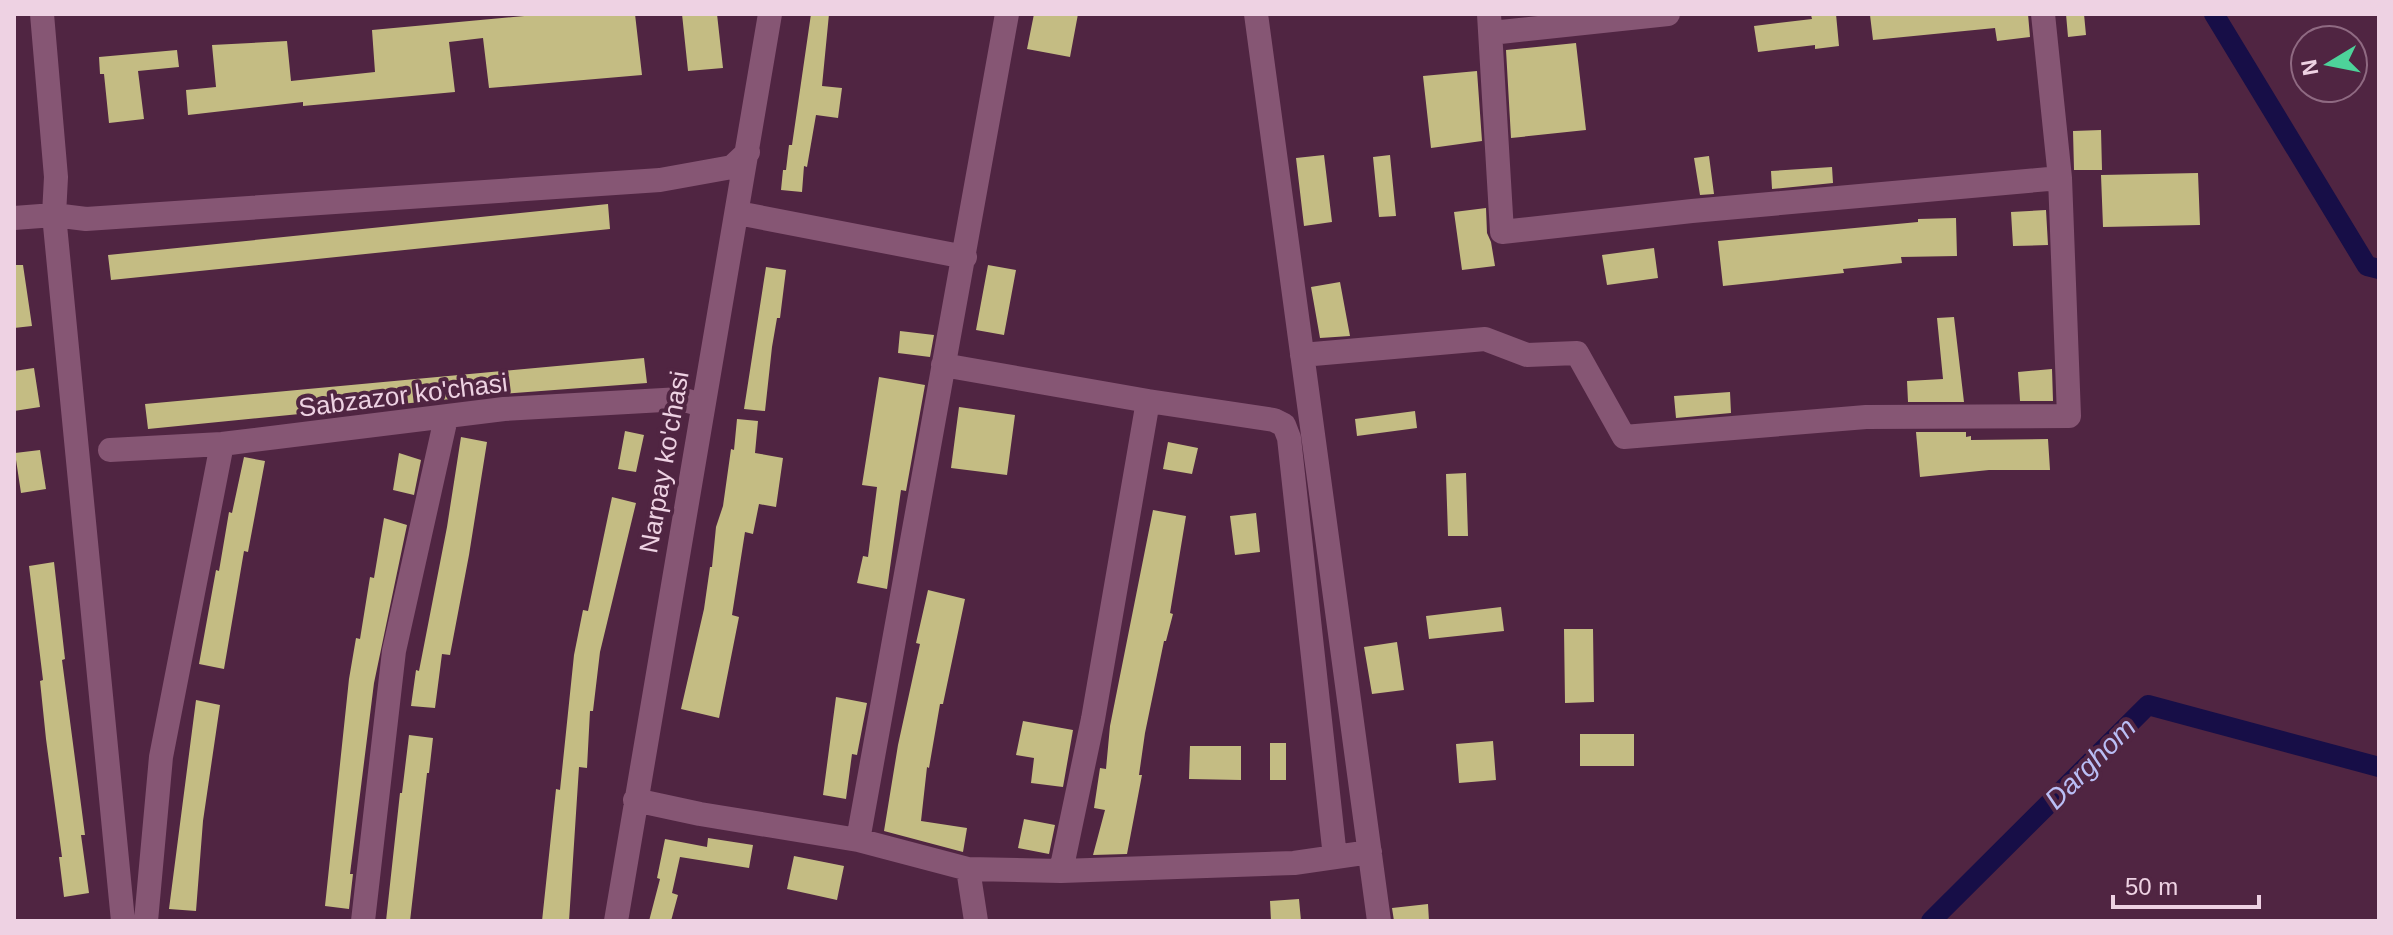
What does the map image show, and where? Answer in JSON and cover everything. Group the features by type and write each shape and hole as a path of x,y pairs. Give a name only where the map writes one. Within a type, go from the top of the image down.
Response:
{"street":[{"path":"42,14 56,177 54,215 123,921"},
{"name":"Narpay ko'chasi","path":"616,921 770,14"},
{"path":"858,840 1007,14"},
{"path":"1256,14 1379,921"},
{"path":"1668,14 1490,24 1502,232 1692,211 2060,178"},
{"path":"1302,355 1485,339 1527,355 1577,353 1624,437 1866,417 2069,416 2060,178 2043,14"},
{"path":"14,218 54,215 86,219 660,180 732,167 748,152"},
{"path":"738,213 965,257"},
{"path":"943,365 1274,420 1284,425 1289,438 1335,857"},
{"name":"Sabzazor ko'chasi","path":"110,450 222,444 504,409 681,399 702,405"},
{"path":"1061,871 1093,719 1148,401"},
{"path":"363,921 394,651 446,418"},
{"path":"146,921 161,757 222,444"},
{"path":"635,800 858,840 968,869 1061,871 1294,863 1370,852"},
{"path":"968,869 976,921"}],"building":[{"path":"546,14 635,14 642,75 489,88 483,38 449,42 455,92 303,106 303,102 188,115 186,90 216,87 212,45 287,41 291,81 375,72 372,30"},
{"path":"682,14 717,14 723,68 688,71"},
{"path":"811,14 829,14 822,86 842,88 838,118 816,115 807,167 804,166 802,192 781,190 789,145 792,145"},
{"path":"1034,14 1078,14 1070,57 1027,49"},
{"path":"1836,14 1839,46 1815,49 1815,45 1758,52 1754,26 1812,19 1811,15"},
{"path":"2028,14 2030,37 1997,41 1995,28 1873,40 1870,15"},
{"path":"2066,14 2084,14 2086,35 2068,37"},
{"path":"1576,43 1586,130 1511,138 1506,50"},
{"path":"177,50 179,67 138,71 144,119 109,123 99,57"},
{"path":"1477,71 1482,141 1431,148 1423,76"},
{"path":"2101,130 2102,170 2074,170 2073,131"},
{"path":"1324,155 1332,222 1304,226 1296,158"},
{"path":"1390,155 1396,216 1379,217 1373,157"},
{"path":"1709,156 1714,194 1700,195 1694,158"},
{"path":"1832,167 1833,183 1772,189 1771,171"},
{"path":"2198,173 2200,225 2103,227 2101,175"},
{"path":"608,204 610,229 111,280 108,255"},
{"path":"1486,208 1487,233 1495,266 1462,270 1454,212"},
{"path":"2046,210 2048,245 2013,246 2011,212"},
{"path":"1956,218 1957,256 1901,257 1902,263 1843,269 1844,273 1723,286 1718,241 1918,222 1918,219"},
{"path":"1654,248 1658,278 1607,285 1602,255"},
{"path":"14,265 23,265 32,326 14,328"},
{"path":"988,265 1016,270 1004,335 976,330"},
{"path":"766,267 786,270 780,318 777,318 772,347 765,411 744,409"},
{"path":"1340,282 1350,336 1320,338 1311,287"},
{"path":"1954,317 1964,402 1908,402 1907,381 1943,379 1937,318"},
{"path":"900,331 934,335 930,357 898,353"},
{"path":"644,358 647,383 148,429 145,404"},
{"path":"34,368 40,407 14,411 14,371"},
{"path":"2052,369 2053,401 2020,401 2018,372"},
{"path":"879,377 925,385 906,491 901,490 887,589 857,583 863,556 868,557 877,487 862,485"},
{"path":"1730,392 1731,413 1676,418 1674,396"},
{"path":"959,407 1015,415 1007,475 951,468"},
{"path":"1415,411 1417,428 1357,436 1355,419"},
{"path":"737,419 758,421 755,453 783,458 776,507 759,504 753,534 745,532 732,615 739,617 719,718 681,709 704,609"},
{"path":"625,431 644,435 636,472 618,469"},
{"path":"1916,432 1966,432 1966,437 1971,436 1971,440 2048,439 2050,470 1989,470 1920,477"},
{"path":"461,437 487,442 469,555 450,655 442,654 435,708 411,706 447,527"},
{"path":"1168,442 1198,448 1192,474 1163,469"},
{"path":"40,450 46,489 21,493 15,453"},
{"path":"399,453 421,460 414,495 393,490"},
{"path":"244,457 265,461 248,552 244,551 224,669 199,664 216,570 219,571 229,512 232,513"},
{"path":"1466,473 1468,536 1448,536 1446,474"},
{"path":"612,497 636,503 600,652 593,711 590,711 587,768 579,767 569,921 542,921 574,655 583,610 588,611"},
{"path":"1153,510 1186,516 1170,613 1173,614 1164,641 1145,733 1139,775 1142,775 1127,854 1093,855 1105,810 1094,808 1100,768 1106,769 1110,726"},
{"path":"1256,513 1260,552 1235,555 1230,516"},
{"path":"384,518 407,525 374,683 350,874 353,874 349,909 325,906 349,679 356,638 360,639 370,577 374,578"},
{"path":"54,562 89,893 64,897 29,566"},
{"path":"928,590 965,599 927,767 921,821 967,828 963,852 884,831"},
{"path":"1501,607 1504,631 1429,639 1426,616"},
{"path":"1564,629 1593,629 1594,702 1565,703"},
{"path":"1397,642 1404,690 1372,694 1364,647"},
{"path":"836,697 867,703 857,755 852,754 846,799 823,795"},
{"path":"196,700 220,705 203,821 196,911 169,909"},
{"path":"1023,721 1073,730 1063,787 1031,783 1034,758 1016,755"},
{"path":"1580,734 1634,734 1634,766 1580,766"},
{"path":"409,735 433,738 429,773 410,921 386,921 400,793"},
{"path":"1493,741 1496,780 1459,783 1456,744"},
{"path":"1270,743 1286,743 1286,780 1270,780"},
{"path":"1190,746 1241,746 1241,780 1189,779"},
{"path":"1024,819 1055,825 1049,854 1018,848"},
{"path":"708,838 753,845 749,868 680,857 672,893 678,895 671,921 649,921 660,879 657,878 665,839 707,847"},
{"path":"794,856 844,866 837,900 787,889"},
{"path":"1299,899 1301,921 1271,921 1270,901"},
{"path":"1428,904 1429,921 1394,921 1392,908"}],"waterway":[{"name":"Darghоm","path":"2214,14 2367,266 2379,269"},
{"name":"Darghоm","path":"1931,921 2148,705 2379,767"}]}
